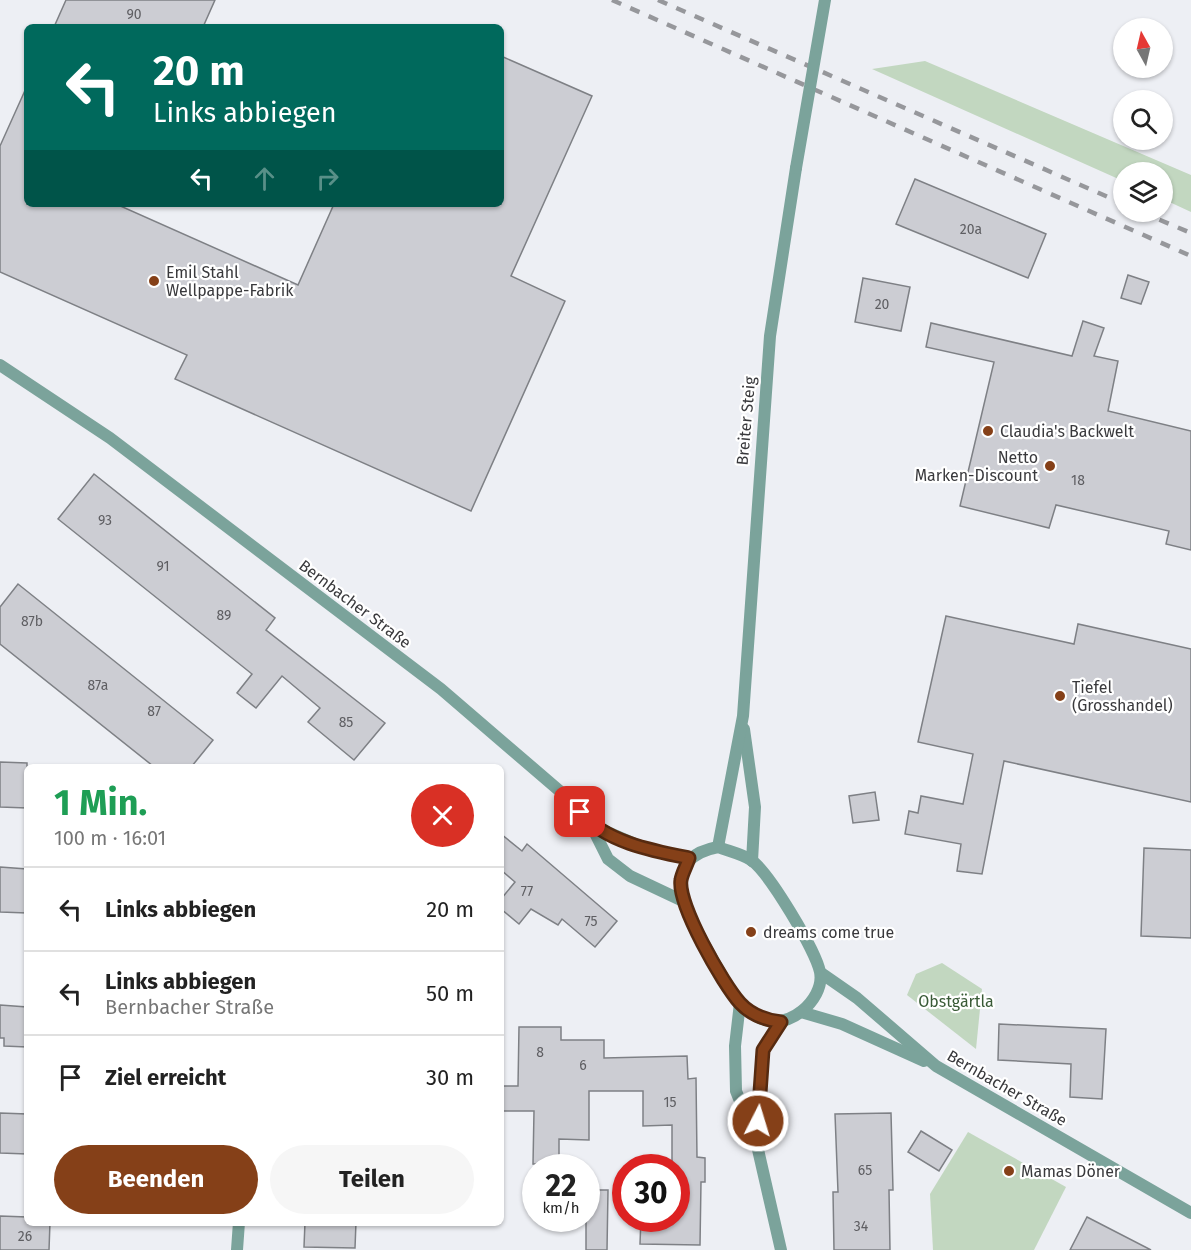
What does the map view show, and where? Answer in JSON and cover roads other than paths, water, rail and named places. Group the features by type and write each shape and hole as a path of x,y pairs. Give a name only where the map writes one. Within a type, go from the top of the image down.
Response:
{"street":[{"name":"Breiter Steig","path":"718,847 742,716 768,359 796,168 825,0"},
{"name":"Bernbacher Straße","path":"0,365 110,438 441,689 569,799 591,825 649,850 689,858"},
{"path":"742,716 754,807 752,861"},
{"path":"591,825 608,859 630,876 683,901"},
{"path":"756,1141 763,1050 781,1022 801,1012 815,1000 821,973 793,916 752,861 718,847 700,850 689,858 681,880 683,901 690,920 740,1003 761,1019 781,1022"},
{"name":"Bernbacher Straße","path":"821,973 857,998 936,1066 1191,1213"},
{"path":"740,1003 735,1046 736,1091 756,1141 782,1250"},
{"path":"801,1012 842,1024 936,1066"},
{"path":"237,1250 239,1226"}],"railway":[{"path":"612,0 1191,256"},
{"path":"658,0 1113,199"},
{"path":"1165,222 1191,233"}],"place":[{"name":"Emil Stahl Wellpappe-Fabrik","path":"154,281"},
{"name":"Claudia's Backwelt","path":"988,431"},
{"name":"Netto Marken-Discount","path":"1050,466"},
{"name":"Tiefel (Grosshandel)","path":"1060,696"},
{"name":"dreams come true","path":"751,932"},
{"name":"Mamas Döner","path":"1009,1171"}],"park label":[{"name":"Obstgärtla","path":"956,1001"}]}
